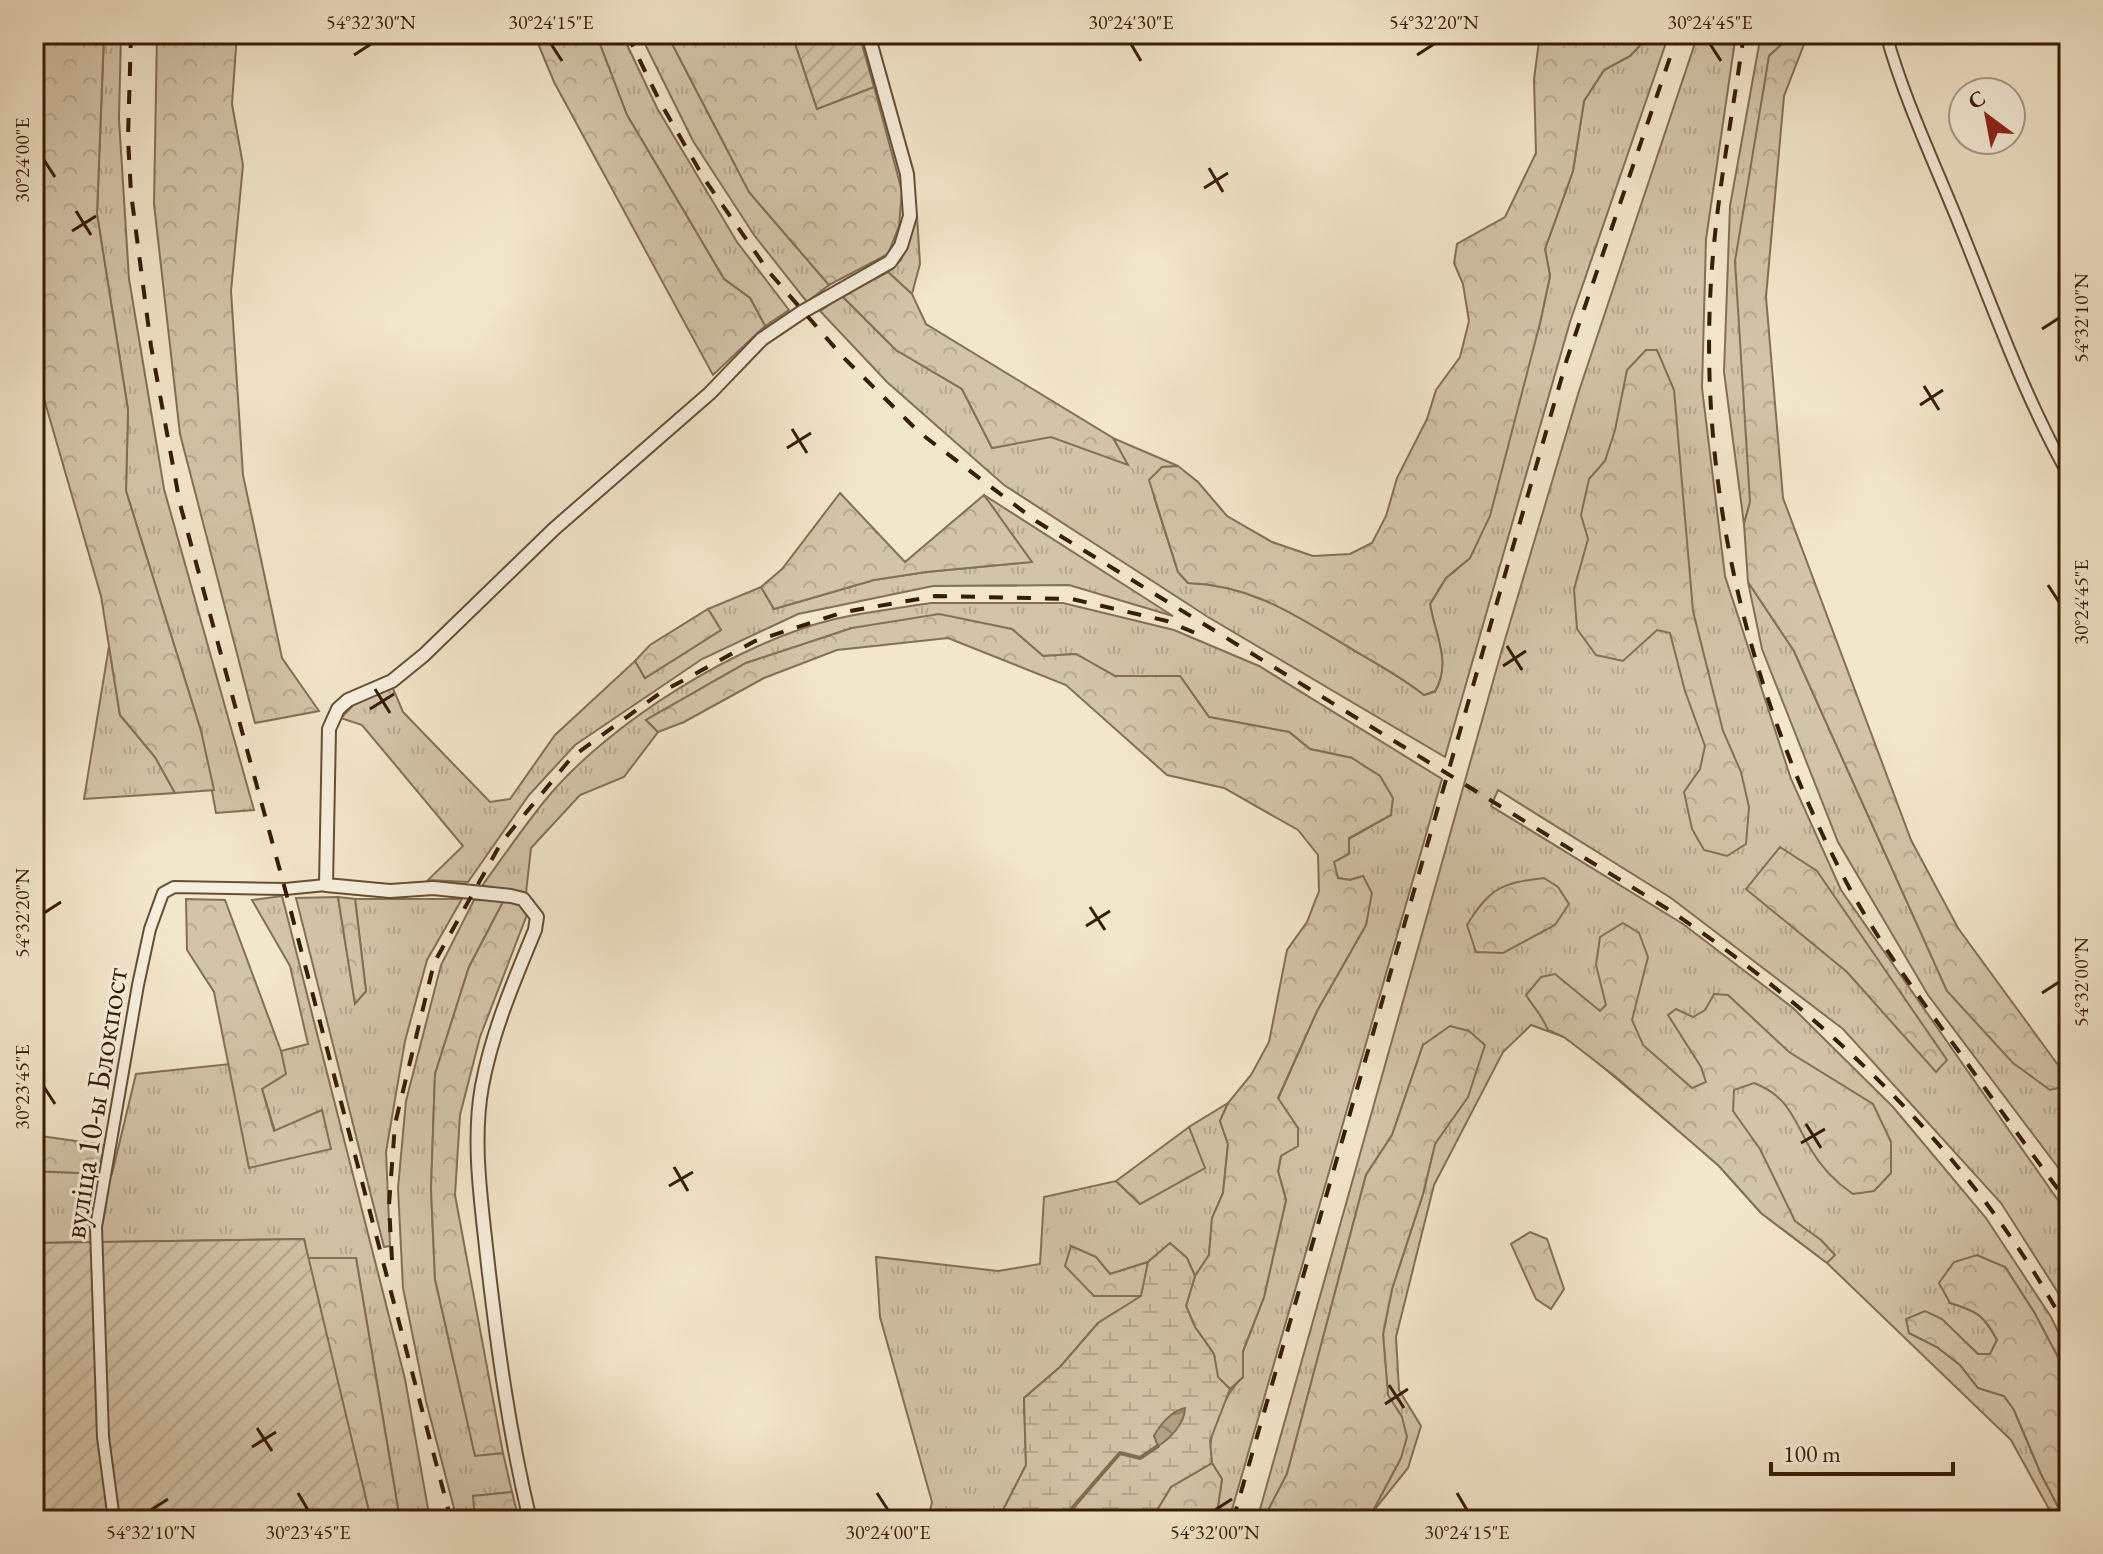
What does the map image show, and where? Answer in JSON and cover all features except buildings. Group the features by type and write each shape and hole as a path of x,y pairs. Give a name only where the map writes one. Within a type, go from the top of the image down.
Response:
{"street":[{"path":"530,1520 506,1400 494,1314 478,1158 478,1121 492,1040 535,930 537,917 523,899 511,896 433,888 390,891 326,885 329,729 338,709 348,700 392,681 424,655 554,529 710,393 762,339 802,312 890,262 901,246 910,216 907,174 868,34"},
{"path":"1886,34 1894,63 2019,370 2049,440 2069,476"},
{"name":"вуліца 10-ы Блокпост","path":"114,1520 103,1437 96,1227 150,929 163,893 174,887 262,889 326,885"}],"green space":[{"path":"34,34 104,34 97,214 128,410 126,491 201,731 214,790 175,793 155,757 120,715 101,596 34,364"},
{"path":"104,34 121,34 119,119 129,279 164,489 254,810 216,813 201,731 126,491 128,410 97,214"},
{"path":"157,34 237,34 232,104 243,165 231,291 243,475 282,658 319,711 255,723 180,434 154,204"},
{"path":"534,34 596,34 627,115 724,279 750,298 765,326 713,375 554,82"},
{"path":"596,34 622,34 657,108 737,242 789,310 765,326 750,298 724,279 627,115"},
{"path":"640,34 667,34 749,192 829,285 807,302 754,235 693,141"},
{"path":"667,34 792,34 817,109 874,87 902,191 899,226 888,254 829,285 749,192"},
{"path":"792,34 859,34 874,87 817,109"},
{"path":"1540,34 1645,34 1644,41 1630,56 1604,70 1584,101 1573,171 1545,249 1550,276 1540,323 1490,516 1470,558 1446,578 1430,604 1441,648 1442,670 1435,691 1424,695 1280,607 1237,590 1188,583 1178,572 1149,480 1162,467 1178,466 1198,482 1227,516 1272,542 1313,556 1350,554 1372,543 1386,516 1397,478 1427,419 1436,390 1460,357 1469,321 1463,284 1454,263 1457,244 1505,217 1536,153 1534,79"},
{"path":"1645,34 1669,34 1570,322 1445,757 1208,617 1004,485 887,382 820,311 842,296 896,350 962,389 992,448 1051,436 1127,464 1113,438 1178,466 1162,467 1154,497 1178,572 1188,583 1237,590 1280,607 1424,695 1435,692 1440,681 1442,659 1430,604 1446,578 1470,558 1540,323 1550,276 1545,249 1573,171 1584,101 1604,70 1630,56 1644,41"},
{"path":"1698,34 1736,34 1706,239 1702,388 1725,576 1791,779 1841,890 2069,1216 2069,1310 2001,1203 1843,1029 1671,898 1498,790 1491,806 1683,924 1793,1008 1893,1107 1986,1218 2051,1317 2069,1354 2069,1378 2034,1312 2005,1267 1950,1303 1984,1319 1997,1340 1990,1354 1978,1354 1961,1339 1909,1333 1937,1347 1960,1365 1978,1388 2004,1396 2014,1410 2041,1474 2065,1520 2055,1520 2011,1440 1827,1263 1761,1213 1719,1166 1586,1053 1564,1037 1531,1025 1503,1052 1434,1185 1396,1337 1399,1390 1421,1426 1408,1468 1371,1514 1401,1458 1402,1417 1388,1396 1383,1334 1392,1289 1423,1194 1435,1144 1449,1121 1423,1045 1392,1135 1366,1175 1287,1474 1263,1520 1257,1520 1501,653 1579,391"},
{"path":"1761,34 1793,34 1769,56 1750,502 1744,524 1724,372 1730,206"},
{"path":"1793,34 1808,34 1784,96 1766,297 1783,498 1911,840 1958,928 2069,1080 2069,1085 2050,1090 2013,1063 1947,991 1794,651 1748,582 1744,524 1750,502 1735,261 1769,56"},
{"path":"917,216 920,264 912,294 888,272 901,260"},
{"path":"888,272 912,294 926,324 1113,438 1128,465 1051,437 992,448 962,389 896,350 842,296"},
{"path":"1646,350 1657,350 1674,390 1693,611 1723,731 1741,772 1749,807 1746,844 1727,856 1704,850 1692,829 1684,792 1700,769 1705,746 1685,691 1670,633 1657,630 1623,661 1596,655 1577,629 1574,589 1588,539 1581,515 1589,479 1605,461 1615,430 1627,370"},
{"path":"840,493 905,562 984,495 1032,562 874,580 774,609 761,587 782,569"},
{"path":"984,495 1173,616 1069,585 933,586 798,614 702,659 575,745 529,795 468,882 428,880 463,846 362,725 341,718 359,699 392,686 403,712 490,802 510,799 555,735 635,661 645,678 721,630 708,609 761,587 774,609 874,580 1031,562"},
{"path":"1748,582 1794,651 1947,991 2050,1089 2069,1085 2069,1182 1928,995 1838,842 1762,649"},
{"path":"931,603 1063,603 1174,630 1259,666 1442,779 1229,1520 1216,1520 1222,1479 1212,1463 1211,1442 1223,1405 1243,1377 1243,1352 1264,1297 1286,1200 1278,1171 1281,1156 1298,1128 1278,1099 1317,1011 1366,925 1371,893 1363,876 1350,880 1338,878 1333,862 1349,839 1391,815 1352,758 1310,749 1289,732 1209,717 1180,676 1115,676 1076,654 1043,656 1012,629 852,628 746,663 646,720 658,732 624,777 580,795 531,848 526,893 482,886 538,809 574,769 640,714 679,689 758,646 798,630 835,619"},
{"path":"708,609 721,630 645,678 635,661 650,645"},
{"path":"939,614 1012,629 1043,656 1076,654 1115,676 1180,676 1209,717 1289,732 1310,749 1352,758 1380,776 1393,798 1391,815 1349,838 1349,854 1334,862 1338,878 1350,880 1363,876 1372,893 1366,925 1317,1011 1278,1098 1298,1128 1298,1146 1281,1156 1278,1171 1286,1200 1264,1297 1243,1351 1243,1377 1230,1389 1217,1377 1214,1354 1195,1327 1186,1306 1195,1276 1209,1255 1212,1218 1223,1193 1228,1144 1220,1121 1228,1103 1251,1075 1269,1042 1287,950 1307,922 1319,891 1318,855 1298,830 1224,788 1167,775 1066,685 948,638 837,650 764,678 684,722 658,732 646,720 746,663 852,628"},
{"path":"109,646 120,715 155,757 175,793 84,799"},
{"path":"1780,847 1817,871 1947,1060 1936,1072 1847,972 1746,889"},
{"path":"1544,878 1558,887 1569,904 1555,925 1503,953 1476,952 1467,925 1490,895 1507,885"},
{"path":"282,896 405,1379 430,1520 400,1520 356,1258 307,1258 304,1239 34,1243 34,1171 112,1174 136,1074 230,1064 249,1167 275,1131 262,1089 285,1074 281,1051 308,1044 290,966 252,900"},
{"path":"338,897 355,1003 366,991 355,899 462,899 427,960 405,1041 386,1152 390,1246 384,1247 296,898"},
{"path":"338,897 355,899 366,991 355,1004"},
{"path":"186,899 225,900 281,1051 286,1074 262,1089 274,1131 322,1110 331,1149 249,1168 214,992 187,950"},
{"path":"474,900 504,900 469,967 435,1074 431,1189 435,1279 475,1455 503,1453 512,1492 474,1496 475,1520 457,1520 426,1401 403,1288 398,1188 406,1101 441,965"},
{"path":"504,900 517,901 528,912 480,1037 460,1115 455,1195 503,1453 475,1456 435,1279 431,1189 435,1074 469,967"},
{"path":"1623,923 1639,933 1648,957 1632,1020 1643,1045 1692,1088 1706,1082 1701,1067 1668,1015 1676,1009 1693,1017 1705,1010 1714,994 1728,995 1789,1052 1873,1104 1891,1142 1891,1173 1874,1191 1853,1194 1824,1168 1788,1109 1775,1094 1754,1083 1734,1090 1733,1111 1760,1149 1795,1221 1835,1255 1827,1263 1761,1213 1719,1166 1616,1077 1564,1037 1548,1030 1526,995 1541,977 1555,974 1600,1011 1606,1005 1596,965 1600,937"},
{"path":"1450,1026 1469,1031 1485,1045 1468,1097 1435,1144 1423,1194 1392,1289 1383,1334 1388,1395 1402,1417 1407,1437 1401,1458 1368,1520 1263,1520 1287,1474 1366,1175 1392,1135 1423,1045"},
{"path":"1228,1103 1220,1121 1228,1144 1223,1193 1212,1219 1209,1255 1195,1276 1187,1258 1170,1243 1148,1262 1110,1274 1096,1257 1071,1246 1094,1296 1142,1296 1098,1323 1060,1367 1024,1398 1026,1465 998,1520 928,1520 932,1502 880,1317 876,1257 998,1271 1040,1264 1044,1197 1116,1181 1140,1204 1204,1168 1189,1127"},
{"path":"1189,1127 1205,1168 1140,1204 1116,1181"},
{"path":"34,1135 104,1145 99,1174 34,1171"},
{"path":"1530,1232 1547,1239 1564,1289 1551,1309 1536,1299 1511,1244"},
{"path":"304,1239 371,1520 34,1520 34,1243"},
{"path":"1170,1243 1187,1258 1195,1276 1186,1306 1195,1327 1214,1354 1218,1377 1230,1389 1210,1441 1212,1463 1171,1487 1151,1520 1140,1520 1137,1514 1116,1520 998,1520 1026,1465 1024,1398 1060,1367 1098,1323 1141,1296 1148,1262"},
{"path":"1071,1246 1096,1257 1110,1274 1148,1262 1142,1296 1094,1296 1065,1266"},
{"path":"1977,1255 2005,1267 2034,1312 2069,1378 2069,1520 2065,1520 2041,1474 2014,1410 2004,1396 1978,1388 1960,1365 1937,1347 1909,1333 1906,1319 1925,1311 1942,1319 1978,1354 1990,1354 1997,1340 1984,1319 1950,1303 1939,1283 1954,1262"},
{"path":"307,1258 356,1258 400,1520 371,1520"},
{"path":"1212,1463 1222,1479 1216,1520 1151,1520 1171,1487"},
{"path":"512,1492 519,1520 475,1520 473,1496"}],"water":[{"path":"1185,1408 1176,1430 1158,1446 1154,1436 1160,1427 1171,1415"}],"waterway":[{"path":"1062,1520 1120,1453 1140,1458 1158,1446"}],"railway":[{"path":"131,34 128,138 131,193 151,346 180,504 451,1520"},
{"path":"627,34 660,102 705,180 769,272 843,357 920,433 1036,521 1666,908 1784,995 1894,1096 1944,1151 1991,1209 2069,1333"},
{"path":"1233,1520 1567,359 1678,34"},
{"path":"1744,34 1715,238 1709,346 1712,424 1721,502 1735,580 1754,656 1808,803 1854,897 1911,985 2069,1204"},
{"path":"392,1260 389,1205 395,1124 434,963 501,843 572,757 660,693 755,641 844,612 936,596 1072,599 1167,621 1207,638"}]}
